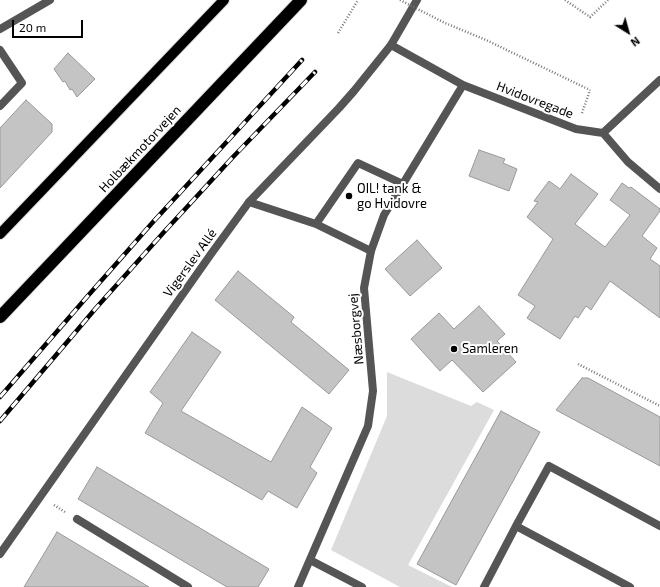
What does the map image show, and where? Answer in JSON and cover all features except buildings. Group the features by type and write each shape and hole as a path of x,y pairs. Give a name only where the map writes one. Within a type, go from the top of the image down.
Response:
{"highway":[{"name":"Holbækmotorvejen","path":"0,317 301,0"}],"main road":[{"path":"0,234 224,0"}],"street":[{"path":"0,29 50,0"},
{"name":"Vigerslev Allé","path":"0,554 249,202 340,108 391,44 417,0"},
{"name":"Hvidovregade","path":"391,44 463,85 576,128 603,133"},
{"path":"0,50 22,83 0,106"},
{"path":"660,80 603,133 628,162 660,189"},
{"name":"Næsborgvej","path":"298,587 368,426 374,391 364,288 371,251 384,215 463,85"},
{"path":"316,224 358,163 403,184"},
{"path":"249,202 316,224 371,251"},
{"path":"484,587 549,466 660,526"},
{"path":"77,519 188,587"},
{"path":"516,526 630,587"},
{"path":"310,560 362,587"}],"path":[{"path":"338,33 358,0"},
{"path":"400,0 445,23 486,40 590,90 576,128"},
{"path":"566,0 590,17 608,0"},
{"path":"578,364 660,406"},
{"path":"40,496 77,519"}],"shaded area":[{"path":"387,372 471,406 477,402 494,410 408,565 452,587 400,587 331,550 387,416"}],"railway":[{"path":"0,397 153,222 302,60"},
{"path":"0,421 96,308 164,232 233,157 315,72"}],"place":[{"name":"OIL! tank & go Hvidovre","path":"349,196"},
{"name":"Samleren","path":"454,349"}]}
